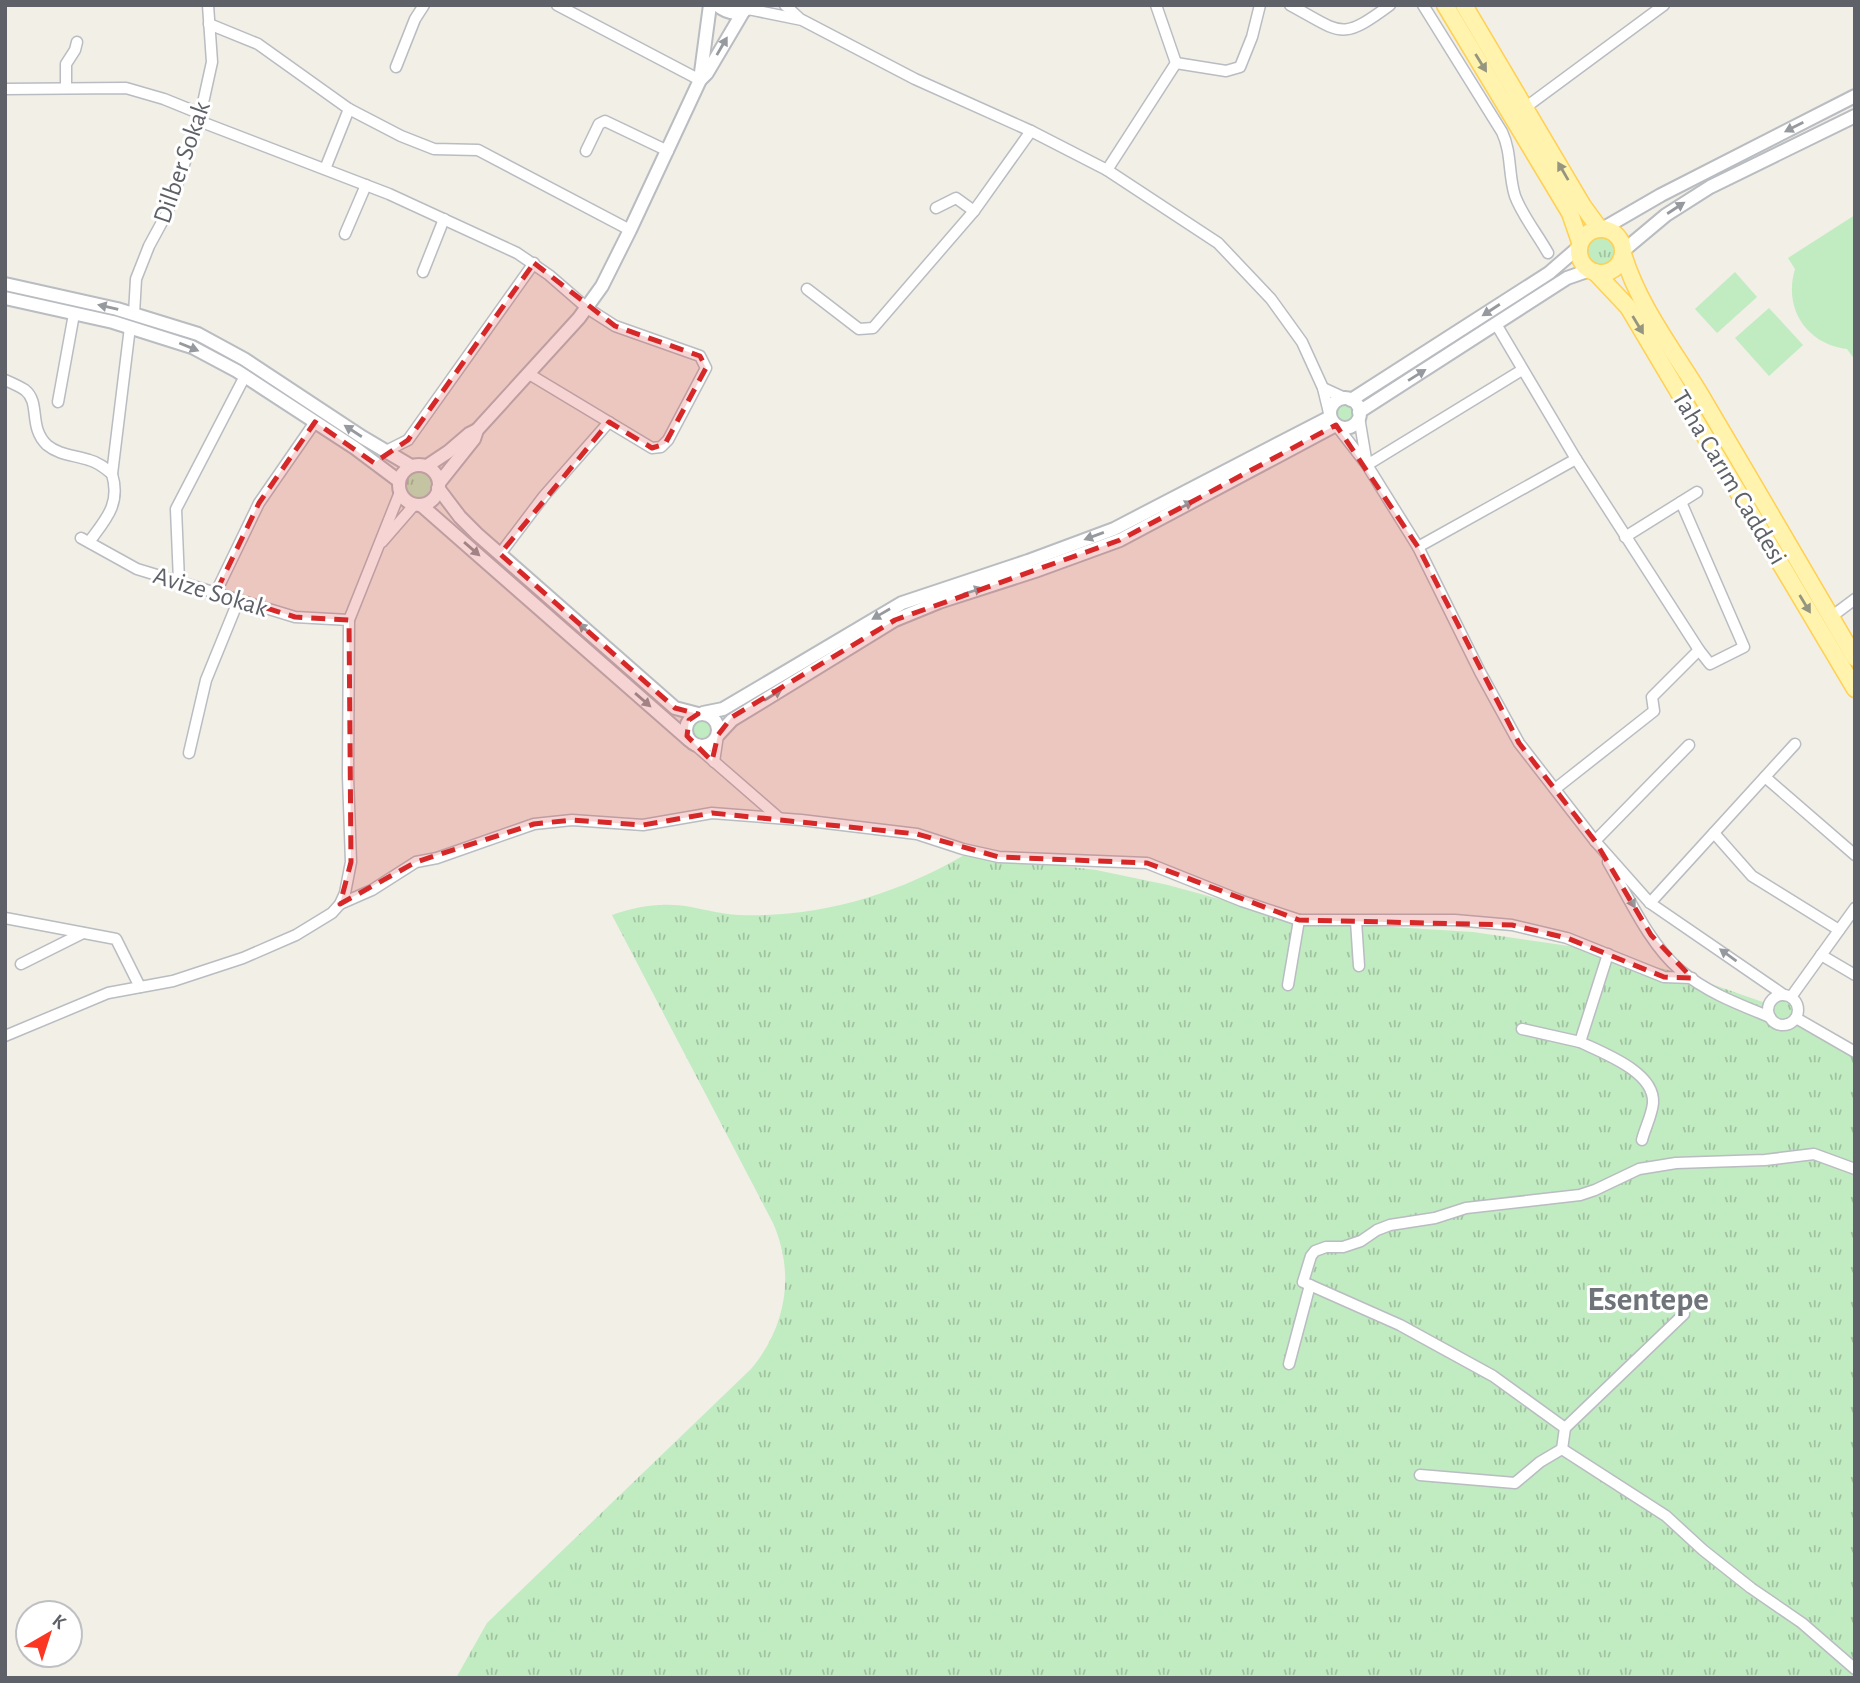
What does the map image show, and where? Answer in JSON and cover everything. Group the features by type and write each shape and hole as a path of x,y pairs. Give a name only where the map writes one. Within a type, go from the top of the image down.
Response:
{"main road":[{"path":"1445,5 1570,214 1580,245 1582,263 1593,271 1606,273 1616,268 1623,252 1620,238 1612,231 1602,228 1583,206 1464,5"},
{"path":"1580,245 1587,233 1602,228"},
{"name":"Taha Carım Caddesi","path":"1623,252 1630,277 1664,337 1855,658"},
{"name":"Taha Carım Caddesi","path":"1593,271 1628,307 1855,689"}],"street":[{"name":"Dilber Sokak","path":"85,540 112,509 116,498 116,485 112,474 136,279 149,246 168,211 200,118 212,62 208,5"},
{"path":"396,67 415,19 424,5"},
{"path":"377,548 418,505 433,499 438,485 474,439 477,430 587,308 608,275 700,80 710,5"},
{"path":"717,5 727,12 748,9 802,20 915,79 1031,131 1107,170 1218,243 1271,299 1302,342 1323,388 1333,421 1367,465 1418,547 1480,672 1519,743 1595,841 1650,903 1716,946 1787,996 1798,1006 1796,1018 1790,1023 1775,1023 1768,1009 1770,1002 1776,997 1787,996 1855,908"},
{"path":"785,5 802,20"},
{"path":"1156,5 1176,63"},
{"path":"1176,63 1226,71 1240,67 1252,37 1260,5"},
{"path":"1290,5 1342,30 1362,26 1390,5"},
{"path":"1423,5 1502,132 1508,144 1516,199 1548,253"},
{"path":"1526,107 1664,5"},
{"path":"562,6 700,80"},
{"path":"700,80 707,74 748,9"},
{"path":"209,24 258,44 349,109 434,149 478,150 631,230"},
{"path":"66,88 66,64 75,51 77,42"},
{"path":"1107,170 1176,63"},
{"path":"5,89 126,88 164,99 200,118 366,185 517,253 534,263 587,308 615,326 700,356 705,363 705,372 668,440 661,447 652,448 528,374"},
{"path":"1602,228 1855,96"},
{"path":"324,169 349,109"},
{"path":"1623,252 1654,224 1688,201 1855,116"},
{"path":"586,152 599,124 605,121 668,151"},
{"path":"807,289 859,329 869,330 974,211 1031,131"},
{"path":"345,234 366,185"},
{"path":"936,208 956,198 974,211"},
{"path":"423,272 444,219"},
{"path":"1333,421 1334,403 1349,400 1549,273 1580,245"},
{"path":"386,451 408,440 534,263"},
{"path":"1333,421 1120,540 939,602 895,620 732,720 708,745 691,742 687,736 686,724 693,716 723,709 902,603 1114,529 1333,421 1350,427 1359,414 1567,278 1593,271"},
{"path":"5,284 132,321 192,347 245,376 315,422 399,487 406,500 418,505 779,818"},
{"path":"5,298 198,334 233,353 411,466 427,466 449,452 469,433 477,430"},
{"path":"58,402 74,313"},
{"path":"1496,324 1625,537 1710,664 1744,647 1681,502"},
{"path":"1367,465 1522,370"},
{"path":"179,581 176,509 245,376"},
{"path":"5,380 24,389 33,401 38,433 48,445 61,453 102,465 112,474"},
{"path":"1323,388 1349,400 1359,414 1367,465"},
{"path":"216,592 259,503 315,422"},
{"path":"500,554 544,496 609,422"},
{"path":"1418,547 1576,459"},
{"path":"5,1035 108,993 173,981 243,958 296,936 332,913 340,904 351,862 348,776 349,620 403,472 411,466"},
{"path":"427,466 435,473 438,485 467,525 676,708 700,713 716,721 718,735 714,762"},
{"path":"1625,537 1697,492"},
{"name":"Avize Sokak","path":"85,540 137,569 295,617 349,620"},
{"path":"1831,617 1855,598"},
{"path":"189,753 206,680 239,599"},
{"path":"1555,789 1654,711 1652,696 1699,650"},
{"path":"1650,903 1795,744"},
{"path":"1595,841 1689,745"},
{"path":"1765,777 1855,855"},
{"path":"340,904 372,890 416,862 437,858 534,824 572,820 643,825 712,813 917,834 999,858 1147,863 1299,920 1455,920 1512,925 1567,938 1664,977 1692,978"},
{"path":"1714,833 1752,876 1839,930"},
{"path":"1595,841 1651,935 1679,969 1722,998 1770,1017"},
{"path":"5,918 116,939 140,987"},
{"path":"1288,985 1299,920"},
{"path":"1356,921 1359,966"},
{"path":"21,964 83,933"},
{"path":"1580,1042 1608,954"},
{"path":"1821,955 1855,975"},
{"path":"1796,1018 1855,1052"},
{"path":"1522,1029 1580,1042 1630,1068 1645,1083 1653,1104 1642,1140"},
{"path":"1565,1428 1493,1376 1400,1325 1303,1282 1311,1256 1320,1248 1343,1247 1361,1241 1390,1225 1435,1218 1466,1208 1580,1195 1639,1169 1676,1163 1765,1160 1814,1154 1855,1169"},
{"path":"1289,1364 1310,1285"},
{"path":"1562,1449 1565,1428 1684,1314"},
{"path":"1420,1475 1515,1483 1539,1462 1562,1449"},
{"path":"1562,1449 1666,1516 1703,1550 1802,1623 1855,1669"}],"highlighted area":[{"path":"534,263 615,326 700,356 706,368 665,444 652,448 609,422 500,554 675,708 698,714 689,720 687,736 712,761 718,735 732,717 895,620 1120,540 1336,425 1418,547 1519,743 1595,841 1651,935 1692,978 1664,977 1567,938 1512,925 1299,920 1147,863 999,857 917,834 712,813 643,825 572,820 534,824 416,862 340,904 351,862 349,620 295,617 216,592 259,503 315,422 374,463 408,440"}],"green space":[{"path":"1855,215 1855,360 1847,349 1820,340 1802,322 1792,298 1795,269 1788,258"},
{"path":"1601,235 1612,240 1617,251 1612,262 1601,267 1590,262 1585,251 1590,240"},
{"path":"1735,272 1757,297 1717,333 1695,309"},
{"path":"1769,308 1803,345 1769,376 1735,338"},
{"path":"1345,402 1356,409 1357,414 1350,425 1345,426 1334,419 1333,414 1340,403"},
{"path":"419,471 429,475 433,485 429,495 419,499 409,495 405,485 409,475"},
{"path":"702,717 711,721 715,730 711,739 702,743 693,739 689,730 693,721"},
{"path":"966,854 1096,870 1168,885 1259,910 1343,924 1473,932 1576,947 1680,973 1774,1006 1779,1001 1786,1001 1792,1005 1792,1015 1855,1051 1855,1678 456,1678 487,1623 751,1369 773,1335 784,1299 784,1261 773,1223 612,915 661,905 738,915 768,915 827,908 884,892 939,869"}],"district":[{"name":"Esentepe","path":"1648,1298"}]}
